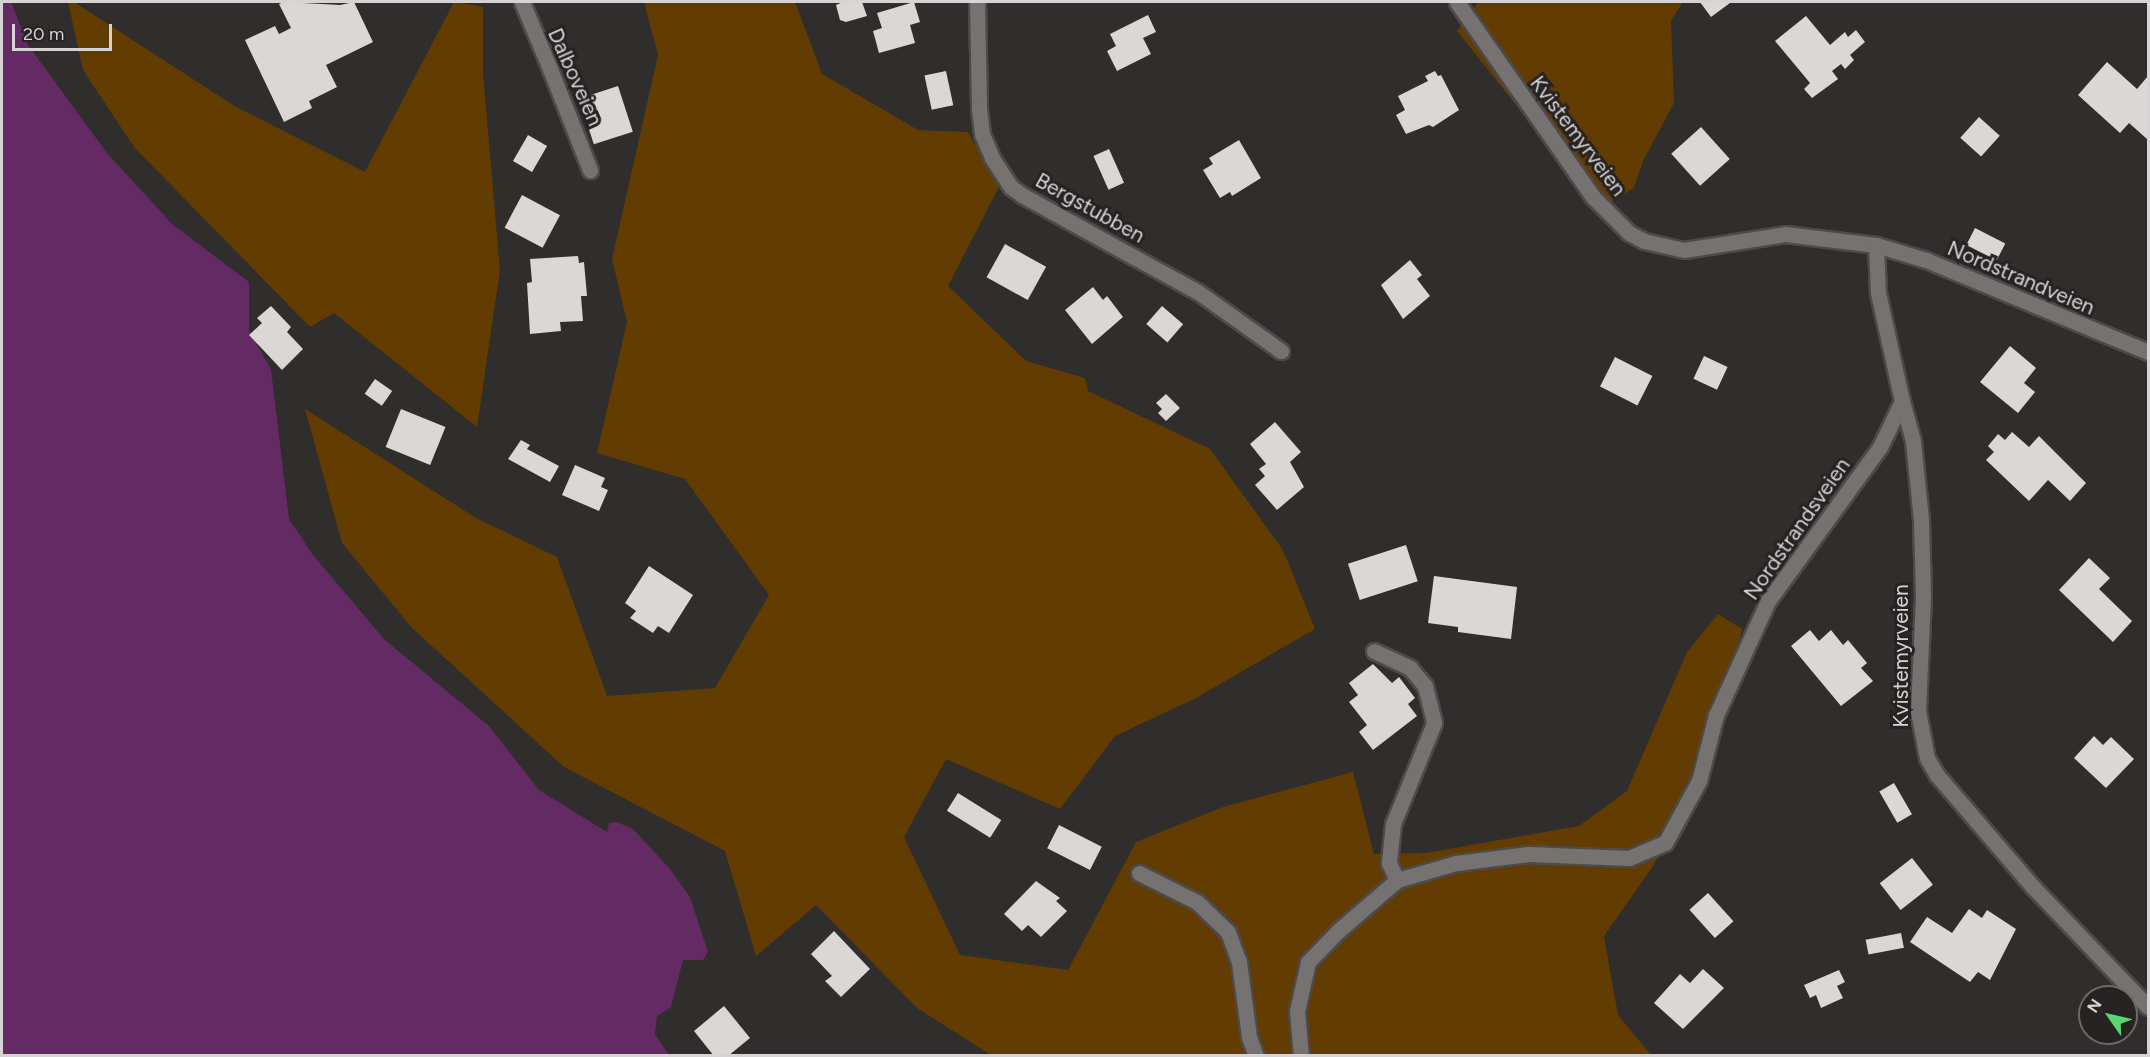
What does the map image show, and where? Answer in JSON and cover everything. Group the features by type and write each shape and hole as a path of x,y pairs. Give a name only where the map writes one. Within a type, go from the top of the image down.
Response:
{"street":[{"name":"Dalboveien","path":"522,2 590,170"},
{"name":"Bergstubben","path":"976,2 979,109 982,134 992,158 1011,187 1212,301 1281,351"},
{"name":"Kvistemyrveien","path":"1456,2 1577,176 1629,233 1660,246 1684,250 1785,234 1876,245"},
{"name":"Nordstrandveien","path":"1876,245 1926,260 2148,352"},
{"path":"1876,245 1878,293 1902,401"},
{"name":"Kvistemyrveien","path":"1902,401 1913,441 1921,520 1923,597 1918,711 1927,758 1937,775 2033,887 2148,1007"},
{"name":"Nordstrandsveien","path":"1301,1056 1297,1011 1308,962 1338,930 1397,880 1456,863 1528,854 1629,858 1665,843 1699,781 1716,715 1768,601 1880,447 1902,401"},
{"path":"1374,651 1410,668 1425,686 1433,715 1430,739 1392,824 1389,863 1397,880"},
{"path":"1139,873 1197,902 1228,932 1239,962 1249,1036 1257,1056"}],"shaded area":[{"path":"2,2 11,2 28,45 107,153 172,224 249,282 249,331 271,369 289,519 313,555 384,639 489,726 539,790 607,832 609,823 617,822 633,829 670,869 690,897 708,952 703,960 683,960 671,1007 657,1016 655,1034 669,1055 2,1056"},
{"path":"68,2 74,2 236,107 365,172 454,2 483,7 483,73 500,270 477,427 334,313 310,327 134,147 83,70"},
{"path":"644,2 795,2 822,74 918,130 968,132 999,187 948,286 1026,361 1085,378 1088,391 1210,449 1283,550 1315,629 1196,698 1115,736 1060,809 946,759 904,837 960,955 1068,970 1136,842 1223,807 1353,772 1374,854 1426,853 1579,826 1627,791 1687,652 1718,614 1742,629 1706,778 1651,869 1604,936 1618,1015 1651,1055 991,1055 917,1008 816,905 756,956 725,851 564,767 412,628 342,543 305,409 476,518 557,557 607,696 715,688 769,595 685,479 597,453 627,322 612,259 658,55"},
{"path":"1478,2 1683,2 1671,21 1674,103 1643,161 1634,188 1599,209 1457,31"}],"building":[{"path":"284,2 340,5 354,2 373,42 326,65 337,87 309,101 312,108 284,122 245,40 275,26 279,34 291,28 279,4"},
{"path":"843,2 862,2 867,16 846,22 840,20 836,5"},
{"path":"914,2 920,22 910,25 915,43 879,53 873,31 882,28 877,13"},
{"path":"1700,2 1729,2 1730,3 1711,17"},
{"path":"1148,15 1156,32 1143,38 1151,54 1117,71 1107,51 1116,46 1110,34"},
{"path":"1806,16 1830,45 1845,32 1848,37 1856,30 1865,42 1850,55 1854,60 1845,69 1841,64 1832,71 1838,79 1812,98 1804,89 1810,83 1775,41"},
{"path":"2107,62 2137,89 2148,76 2147,139 2129,123 2120,133 2078,95"},
{"path":"946,71 953,105 932,110 924,76"},
{"path":"1435,71 1438,76 1441,75 1459,110 1433,127 1429,125 1406,134 1396,115 1405,110 1398,96 1428,81 1425,76"},
{"path":"618,86 633,132 594,144 579,99"},
{"path":"1979,117 2000,136 1981,157 1960,138"},
{"path":"1701,127 1730,159 1700,186 1671,154"},
{"path":"528,135 547,146 532,172 513,161"},
{"path":"1239,140 1261,178 1232,196 1230,192 1220,198 1203,170 1213,164 1209,158"},
{"path":"1109,149 1124,183 1109,190 1093,156"},
{"path":"522,195 560,215 543,248 505,228"},
{"path":"1975,228 2005,243 1997,260 1966,245"},
{"path":"1005,244 1046,267 1028,300 987,277"},
{"path":"578,256 579,263 584,262 587,296 581,296 583,321 560,322 561,331 530,334 527,283 532,282 530,259"},
{"path":"1410,260 1422,275 1417,279 1430,296 1403,319 1381,285"},
{"path":"1093,287 1103,300 1107,296 1123,317 1092,344 1065,310"},
{"path":"271,306 291,327 287,332 303,349 282,370 249,335 262,323 257,318"},
{"path":"1162,306 1183,324 1167,342 1146,324"},
{"path":"2010,346 2036,368 2024,383 2035,392 2018,413 1980,382"},
{"path":"1704,356 1728,367 1717,390 1693,379"},
{"path":"1615,357 1652,376 1637,405 1600,386"},
{"path":"375,379 392,391 382,406 365,394"},
{"path":"1166,394 1180,408 1166,421 1158,413 1162,409 1156,403"},
{"path":"401,409 446,427 430,465 386,447"},
{"path":"1275,422 1301,452 1290,462 1304,487 1277,510 1255,485 1265,476 1259,469 1266,464 1250,444"},
{"path":"2012,432 2029,447 2039,436 2086,483 2070,501 2048,480 2029,501 1986,460 1994,452 1988,446 1998,434 2005,440"},
{"path":"521,440 530,445 527,449 559,466 550,482 508,459"},
{"path":"575,465 605,478 601,487 608,490 599,511 562,495"},
{"path":"1406,545 1418,581 1360,600 1348,564"},
{"path":"2089,558 2110,578 2099,589 2132,621 2113,642 2059,590"},
{"path":"649,566 693,595 669,633 658,626 653,633 630,618 636,611 625,603"},
{"path":"1434,576 1517,587 1511,639 1458,632 1458,627 1428,623"},
{"path":"1810,630 1819,641 1831,630 1843,645 1848,640 1867,663 1861,668 1873,681 1841,706 1791,646"},
{"path":"1373,664 1392,683 1399,677 1415,698 1408,704 1417,716 1373,750 1359,732 1367,725 1349,702 1358,695 1349,683"},
{"path":"2094,736 2103,745 2111,737 2134,759 2106,788 2074,758"},
{"path":"1894,783 1912,814 1897,823 1879,792"},
{"path":"958,793 1001,820 990,838 947,811"},
{"path":"1059,825 1102,847 1090,870 1047,848"},
{"path":"1912,858 1933,885 1901,910 1880,883"},
{"path":"1036,881 1060,898 1056,901 1067,911 1041,937 1028,925 1022,931 1004,914"},
{"path":"1708,893 1733,921 1715,938 1689,910"},
{"path":"1969,909 1982,918 1987,910 2016,929 1990,980 1978,972 1970,982 1910,942 1927,917 1952,933"},
{"path":"834,931 870,969 841,997 825,981 832,976 811,954"},
{"path":"1901,933 1904,948 1869,955 1866,940"},
{"path":"1703,969 1724,988 1683,1029 1654,1003 1680,974 1690,983"},
{"path":"1839,970 1845,982 1837,986 1843,998 1821,1008 1816,995 1810,998 1804,985"},
{"path":"724,1006 750,1038 728,1056 714,1056 694,1031"}]}
